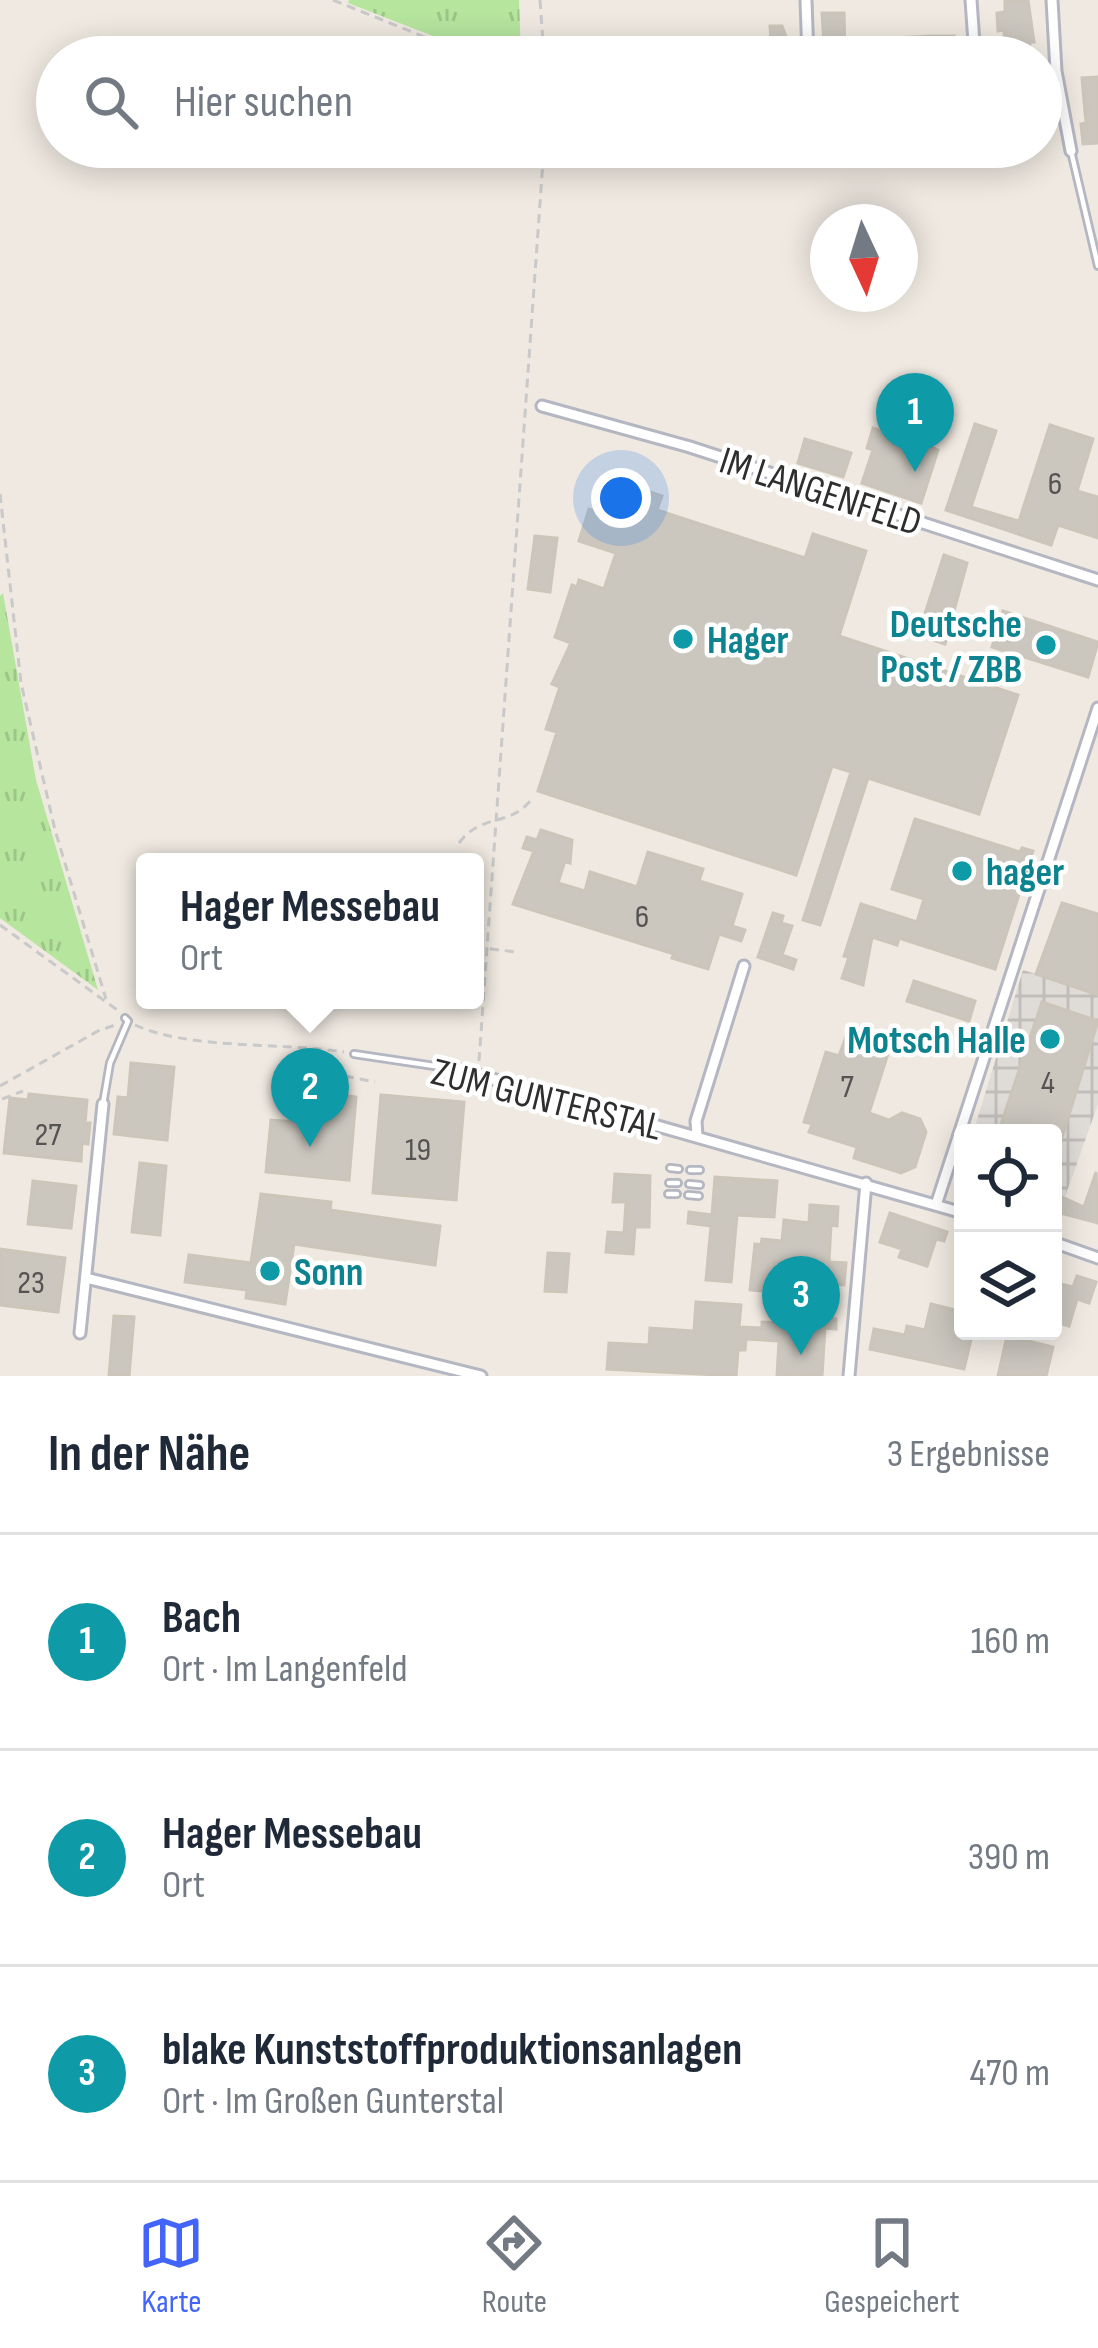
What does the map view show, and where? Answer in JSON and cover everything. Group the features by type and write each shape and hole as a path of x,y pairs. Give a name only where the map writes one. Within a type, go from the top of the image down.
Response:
{"street":[{"path":"806,0 807,36"},
{"path":"971,0 974,36"},
{"path":"1052,0 1054,36"},
{"path":"1062,106 1071,151"},
{"name":"IM LANGENFELD","path":"542,406 690,447 1098,580"},
{"path":"936,1205 1098,708"},
{"path":"697,1136 696,1121 746,960"},
{"name":"ZUM GUNTERSTAL","path":"461,1070 954,1210"},
{"path":"80,1333 103,1104"},
{"path":"849,1376 866,1183"},
{"path":"1062,1245 1098,1258"},
{"path":"86,1278 481,1376"}],"lane":[{"path":"1071,151 1098,266"},
{"path":"103,1104 110,1063 127,1020"},
{"name":"ZUM GUNTERSTAL","path":"354,1054 461,1070"},
{"path":"670,1168 679,1169"},
{"path":"690,1170 700,1170"},
{"path":"688,1184 700,1185"},
{"path":"688,1195 699,1196"}],"path":[{"path":"333,0 422,36"},
{"path":"540,0 543,36"},
{"path":"484,998 542,168"},
{"path":"0,494 21,683 55,830 106,999"},
{"path":"459,843 477,826 518,816 530,801"},
{"path":"0,925 106,999 127,1020 196,1041 307,1046 354,1054"},
{"path":"484,948 516,952"},
{"path":"478,1072 483,1009"},
{"path":"0,1087 98,1030 127,1020"},
{"path":"345,1076 375,1082"},
{"path":"2,1099 22,1091"}],"green space":[{"path":"519,0 520,36 433,36 348,3"},
{"path":"3,593 36,780 98,990 0,918"}],"shaded area":[{"name":"Motsch Halle","path":"1048,941 1098,958 1098,1104 1065,1197 1062,1124 976,1124 1023,970 1036,974"}],"building":[{"path":"1005,0 1028,0 1033,36 1004,36 1004,30 998,31 997,13 1005,12"},
{"path":"822,13 844,13 845,36 824,36"},
{"path":"770,26 782,26 786,36 771,36"},
{"path":"1098,77 1098,143 1083,144 1082,78"},
{"path":"912,409 904,434 938,450 921,503 862,483 873,450 867,448 873,428 881,431 886,419 893,422 897,410"},
{"path":"975,424 996,431 971,507 1019,521 1050,425 1093,439 1077,491 1098,497 1098,538 1058,525 1051,545 946,510"},
{"path":"805,439 851,453 843,477 798,463"},
{"path":"617,481 662,496 657,510 805,558 813,534 866,551 839,636 1018,695 979,814 868,778 820,925 803,920 851,772 832,766 796,875 538,791 557,732 546,729 560,687 552,684 571,643 555,637 572,585 577,587 579,580 604,589 616,553 579,541 589,509 606,514"},
{"path":"535,536 557,538 550,592 528,589"},
{"path":"944,555 967,563 945,644 918,635"},
{"name":"Deutsche Post / ZBB","path":"1003,611 1098,642 1088,677 992,647"},
{"path":"915,819 1020,852 1022,848 1033,851 995,969 899,938 897,945 872,937 863,985 842,978 861,904 917,922 924,899 892,889"},
{"path":"541,830 572,840 570,863 565,861 558,883 585,891 590,872 637,887 648,852 703,869 699,881 742,894 732,926 745,930 741,941 719,934 708,969 513,904 534,851 523,848 527,837 537,840"},
{"path":"1062,903 1098,914 1098,995 1036,974"},
{"path":"773,913 783,916 781,923 792,926 782,955 796,960 793,969 758,957"},
{"path":"914,981 975,1001 969,1021 907,1001"},
{"path":"1042,1002 1098,1021 1062,1137 1062,1124 1001,1124"},
{"path":"849,1028 892,1041 869,1113 889,1120 902,1113 920,1119 926,1132 915,1167 901,1173 854,1158 857,1147 809,1132 812,1124 804,1122 826,1052 839,1056"},
{"path":"131,1063 174,1067 167,1140 114,1134 118,1097 128,1098"},
{"path":"300,1090 356,1097 349,1180 266,1172 271,1120 298,1122"},
{"path":"29,1094 87,1100 88,1144 82,1143 81,1161 4,1153 10,1098 28,1100"},
{"path":"381,1095 464,1102 456,1200 373,1193"},
{"path":"140,1163 166,1166 160,1235 132,1232"},
{"path":"1096,1172 1098,1223 1062,1213 1062,1197 1084,1207"},
{"path":"615,1174 650,1176 649,1227 635,1227 633,1254 606,1252 608,1232 624,1233 626,1202 613,1202"},
{"path":"715,1177 777,1181 774,1217 737,1215 731,1282 706,1280 711,1226 688,1223 689,1212 712,1215"},
{"path":"33,1181 76,1186 71,1228 28,1224"},
{"path":"261,1194 331,1202 330,1210 440,1226 435,1265 294,1244 285,1304 246,1298 247,1290 185,1282 189,1255 251,1263"},
{"path":"810,1205 838,1207 837,1226 831,1225 829,1262 846,1263 844,1285 807,1282 809,1264 775,1262 772,1292 750,1290 755,1244 761,1245 762,1239 782,1241 784,1220 809,1223"},
{"path":"890,1213 947,1232 944,1241 936,1239 927,1266 899,1257 902,1249 880,1242"},
{"path":"0,1249 65,1258 58,1312 0,1305"},
{"path":"548,1253 569,1254 566,1292 545,1291"},
{"path":"1077,1276 1096,1282 1089,1303 1077,1299 1069,1326 1062,1324 1062,1284 1073,1287"},
{"path":"696,1302 741,1305 739,1327 780,1323 781,1315 836,1319 836,1329 825,1328 822,1376 777,1376 779,1341 746,1339 745,1350 738,1350 736,1376 607,1369 609,1343 649,1345 650,1328 694,1331"},
{"path":"931,1304 954,1310 954,1340 971,1340 964,1369 870,1349 874,1329 905,1335 907,1326 925,1330"},
{"path":"114,1316 134,1317 129,1376 109,1376"},
{"path":"1006,1340 1053,1347 1046,1376 998,1376"}],"place":[{"name":"Bach","path":"915,472"},
{"name":"Hager","path":"683,639"},
{"name":"Deutsche Post / ZBB","path":"1046,645"},
{"name":"hager","path":"962,871"},
{"name":"Motsch Halle","path":"1050,1039"},
{"name":"Hager Messebau","path":"310,1147"},
{"name":"Sonn","path":"270,1271"},
{"name":"blake Kunststoffproduktionsanlagen","path":"801,1355"}]}
